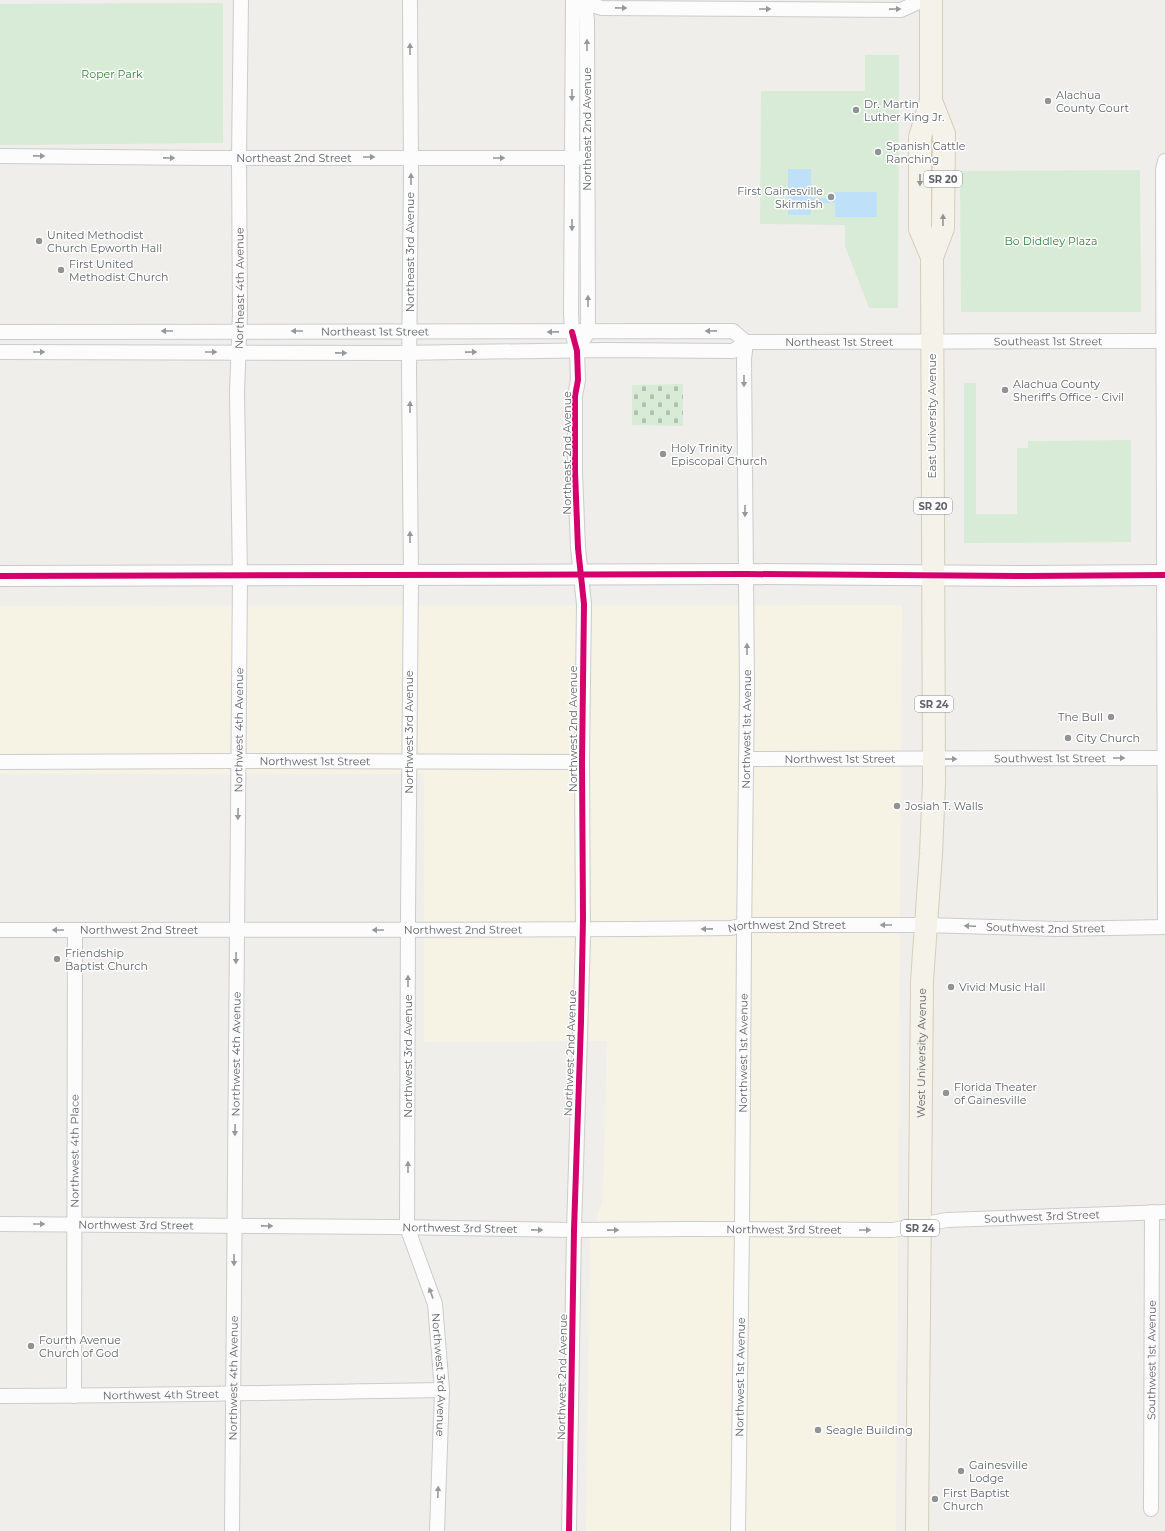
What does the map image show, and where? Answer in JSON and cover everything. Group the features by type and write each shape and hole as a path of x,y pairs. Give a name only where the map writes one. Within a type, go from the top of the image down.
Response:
{"main road":[{"name":"East University Avenue","path":"931,0 931,101 944,134 943,228 932,257 934,575"},
{"path":"0,576 582,576 746,574 1027,576 1164,575"},
{"name":"West University Avenue","path":"917,1531 922,989 933,810 934,575"}],"street":[{"name":"Northeast 4th Avenue","path":"240,576 237,392 239,331 241,0"},
{"name":"Northeast 3rd Avenue","path":"410,0 411,157 409,353 411,576"},
{"name":"Northeast 2nd Avenue","path":"573,0 572,332 577,351 578,380 574,396 575,472 578,548 582,576"},
{"name":"Northeast 2nd Avenue","path":"584,0 587,20 588,332"},
{"path":"584,0 591,5 602,8 743,4 901,10 923,0"},
{"name":"Northeast 2nd Street","path":"0,156 587,158"},
{"path":"1165,161 1163,170 1165,928"},
{"path":"91,331 91,352"},
{"name":"Northeast 1st Street","path":"0,332 733,331 746,342"},
{"path":"577,351 588,332"},
{"name":"Southeast 1st Street","path":"932,342 1164,341"},
{"name":"Northeast 1st Street","path":"0,352 409,353 733,351 746,342 932,342"},
{"name":"Northwest 1st Avenue","path":"738,1531 747,688 744,367 746,342"},
{"name":"Northwest 4th Avenue","path":"232,1531 240,576"},
{"name":"Northwest 3rd Avenue","path":"411,576 407,1227 435,1304 442,1390 437,1531"},
{"name":"Northwest 2nd Avenue","path":"569,1531 574,1230 583,930 582,762 584,604 582,576"},
{"name":"Southwest 1st Street","path":"934,759 1164,758"},
{"name":"Northwest 1st Street","path":"746,759 934,759"},
{"name":"Northwest 1st Street","path":"0,762 238,760 582,762"},
{"name":"Northwest 2nd Street","path":"0,930 583,930 731,928 744,925 926,925"},
{"name":"Southwest 2nd Street","path":"926,925 1057,929 1165,928"},
{"name":"Northwest 4th Place","path":"74,1396 75,930"},
{"name":"Southwest 3rd Street","path":"920,1224 947,1220 1158,1212"},
{"name":"Southwest 1st Avenue","path":"1151,1508 1158,1212"},
{"name":"Northwest 3rd Street","path":"0,1224 234,1225 574,1230 893,1230 920,1224"},
{"name":"Northwest 4th Street","path":"0,1396 144,1396 233,1392 442,1390"}],"shaded area":[{"path":"902,605 896,1531 586,1531 590,1240 603,1199 607,1041 424,1042 424,774 0,774 0,606"}],"green space":[{"name":"Roper Park","path":"223,3 223,143 0,145 0,4"},
{"path":"865,55 899,55 898,308 869,308 845,246 845,225 760,224 761,91 865,91"},
{"name":"Bo Diddley Plaza","path":"1140,170 1141,312 961,312 960,171"},
{"path":"964,383 976,383 976,514 1017,514 1017,448 1028,448 1028,441 1131,440 1131,542 964,543"},
{"path":"683,384 683,426 632,425 632,385"}],"water":[{"path":"788,169 811,169 811,198 835,198 835,192 877,192 877,217 835,217 835,203 811,203 811,215 788,215"}],"cycle path":[{"path":"569,1531 574,1230 583,917 582,762 584,604 578,548 575,472 575,396 578,380 577,351 572,332"},
{"path":"0,576 746,574 1027,576 1165,575"}],"place":[{"name":"Alachua County Court","path":"1048,101"},
{"name":"Dr. Martin Luther King Jr.","path":"856,110"},
{"name":"Spanish Cattle Ranching","path":"878,152"},
{"name":"First Gainesville Skirmish","path":"831,197"},
{"name":"United Methodist Church Epworth Hall","path":"39,241"},
{"name":"First United Methodist Church","path":"61,270"},
{"name":"Alachua County Sheriff's Office - Civil","path":"1005,390"},
{"name":"Holy Trinity Episcopal Church","path":"663,454"},
{"name":"The Bull","path":"1111,717"},
{"name":"City Church","path":"1068,738"},
{"name":"Josiah T. Walls","path":"897,806"},
{"name":"Friendship Baptist Church","path":"57,959"},
{"name":"Vivid Music Hall","path":"951,987"},
{"name":"Florida Theater of Gainesville","path":"946,1093"},
{"name":"Fourth Avenue Church of God","path":"31,1346"},
{"name":"Seagle Building","path":"818,1430"},
{"name":"Gainesville Lodge","path":"961,1471"},
{"name":"First Baptist Church","path":"935,1499"}]}
